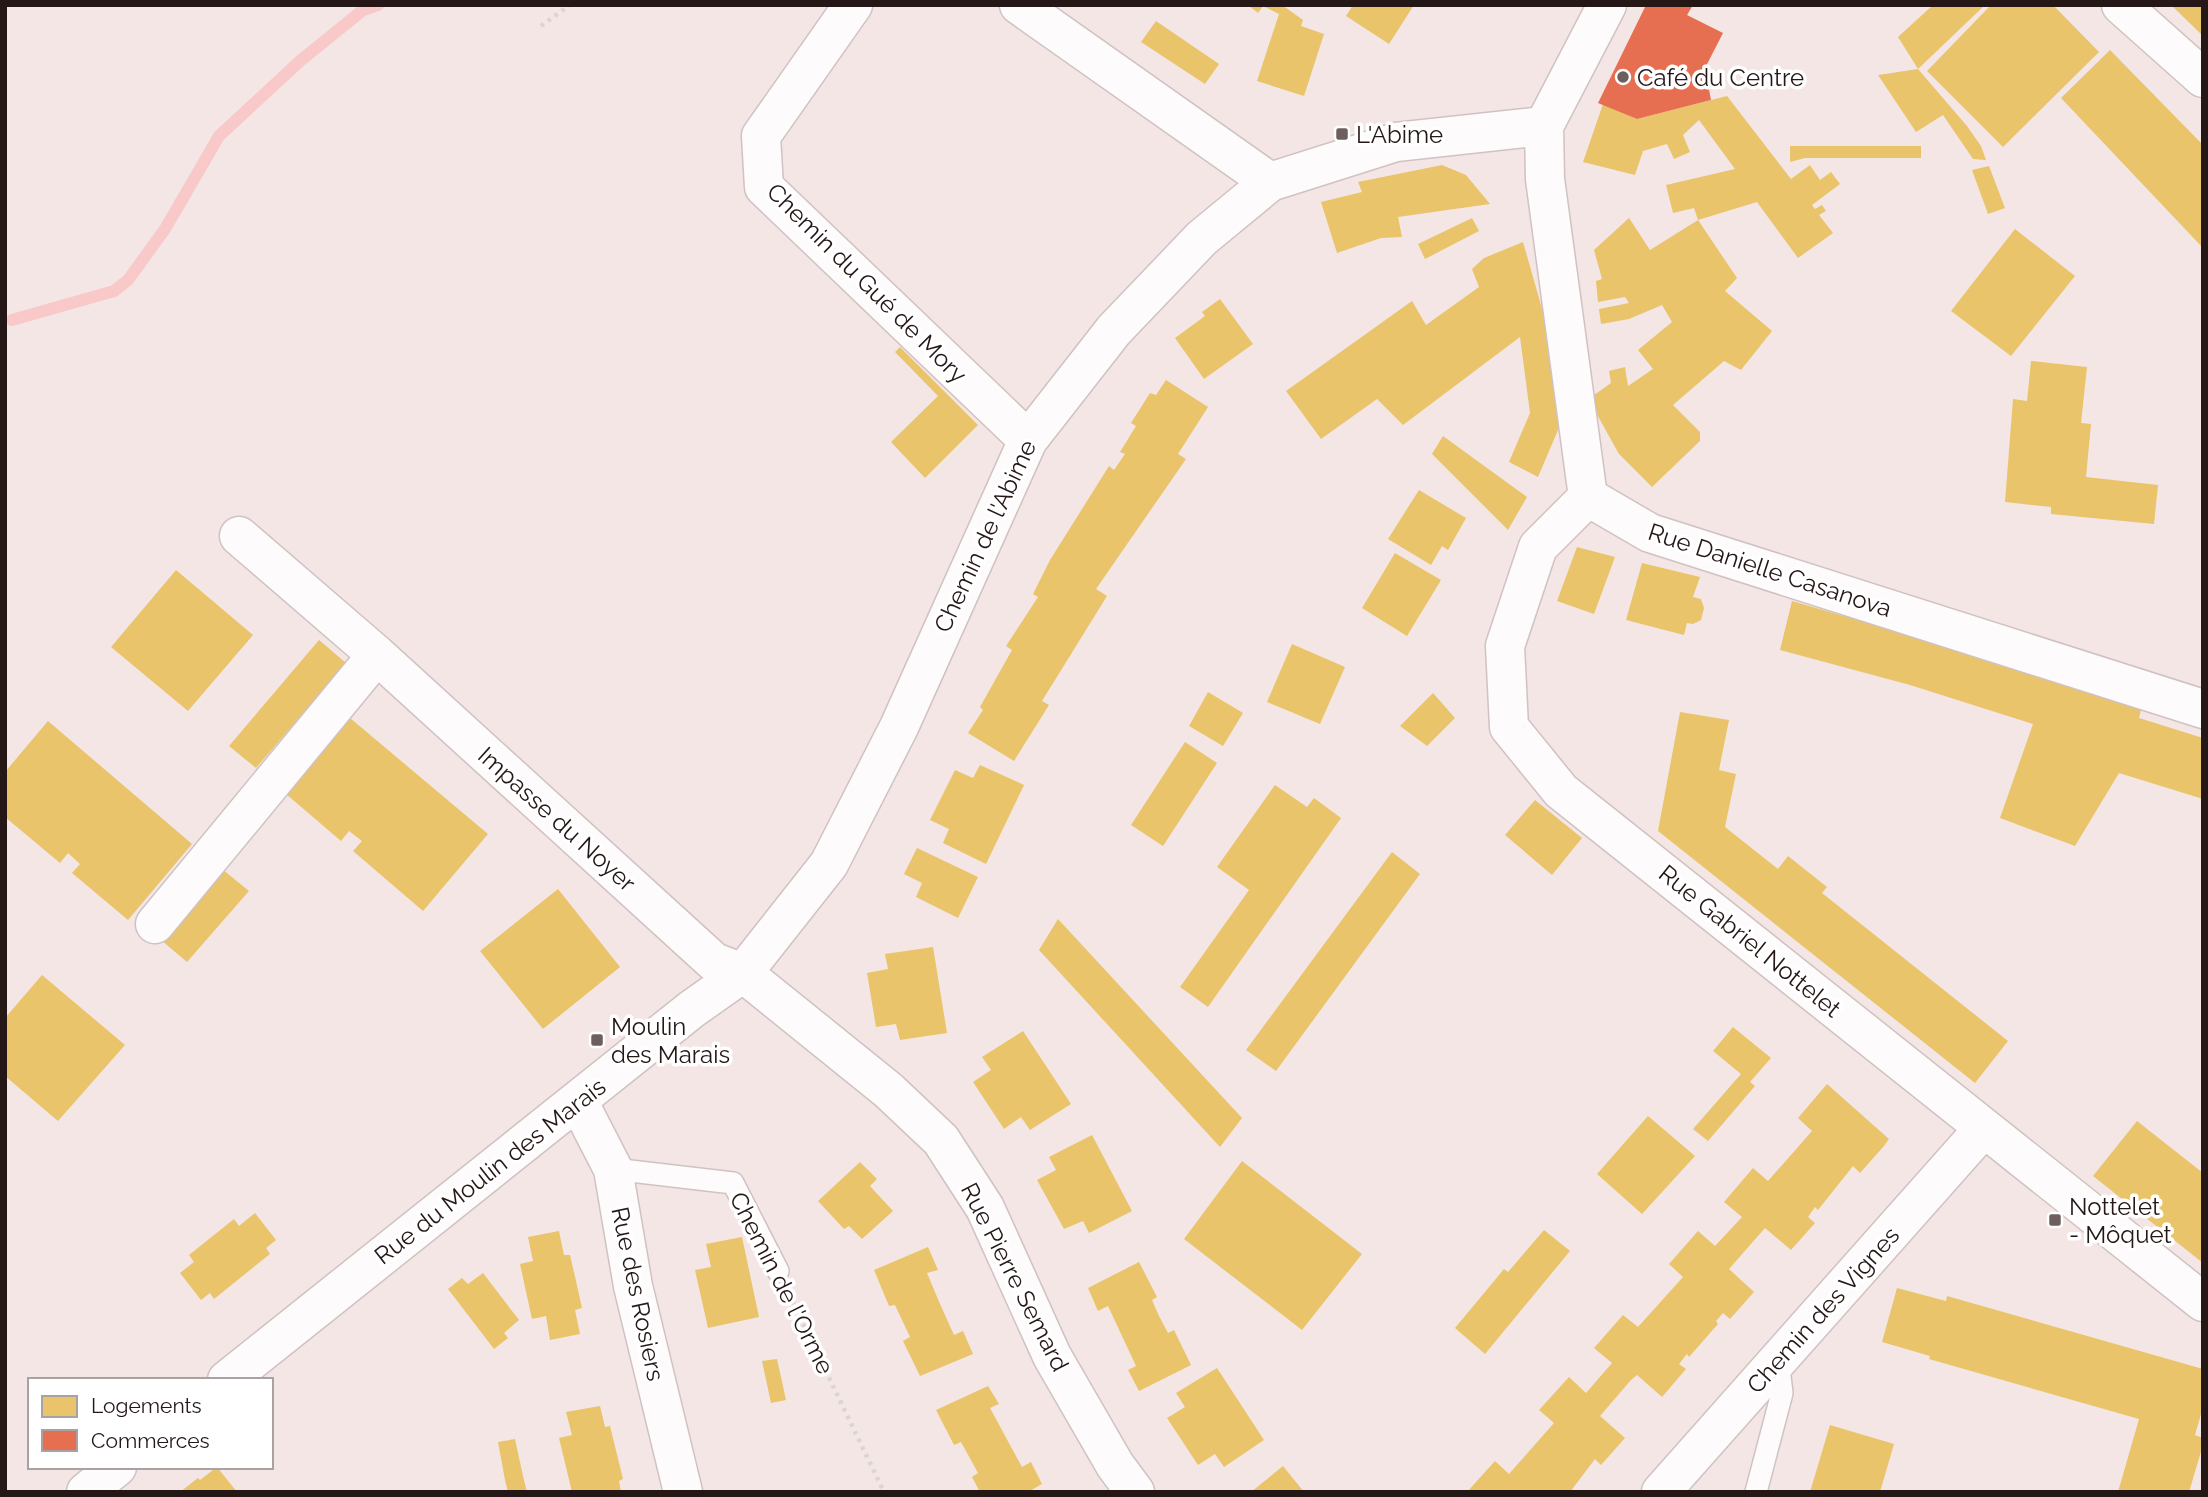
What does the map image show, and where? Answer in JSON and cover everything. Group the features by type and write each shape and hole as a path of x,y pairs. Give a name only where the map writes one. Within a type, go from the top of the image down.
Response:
{"street":[{"name":"Chemin du Gué de Mory","path":"853,5 761,136 764,187 1027,440"},
{"path":"1019,5 1270,182"},
{"path":"1588,497 1545,179 1544,126 1607,5"},
{"path":"2121,5 2203,78"},
{"name":"Chemin de l'Abime","path":"829,864 899,727 1027,440 1114,330 1202,238 1270,182 1396,142 1544,126"},
{"name":"Rue Danielle Casanova","path":"1588,497 1650,533 2203,709"},
{"name":"Rue Gabriel Nottelet","path":"1588,497 1538,547 1505,646 1509,727 1561,791 2203,1302"},
{"name":"Impasse du Noyer","path":"239,536 377,655 714,962 743,974"},
{"path":"155,924 377,655"},
{"name":"Rue du Moulin des Marais","path":"230,1378 692,1009 743,974 829,864"},
{"name":"Rue Pierre Semard","path":"743,974 888,1090 941,1140 985,1208 1052,1356 1115,1465 1135,1492"},
{"name":"Rue des Rosiers","path":"578,1101 613,1169 633,1286 683,1492"},
{"name":"Chemin des Vignes","path":"1661,1492 1984,1128"},
{"path":"86,1492 115,1469"}],"lane":[{"name":"Chemin de l'Orme","path":"613,1169 733,1183 778,1271"},
{"path":"1756,1492 1782,1393 1778,1360"}],"path":[{"path":"541,26 570,5"},
{"name":"Chemin de l'Orme","path":"778,1271 884,1492"}],"building: Logements":[{"path":"1248,5 1282,5 1303,20 1301,26 1324,34 1304,96 1257,81 1279,14 1263,6 1258,13"},
{"path":"1353,5 1414,5 1389,44 1346,16"},
{"path":"1933,5 1985,5 1918,69 1898,37"},
{"path":"1991,5 2053,5 2099,52 2003,147 1927,71"},
{"path":"2171,5 2203,5 2203,36"},
{"path":"1156,21 1219,64 1205,84 1141,42"},
{"path":"2110,50 2203,145 2203,248 2061,98"},
{"path":"1918,69 1967,126 1981,146 1986,160 1973,159 1943,115 1916,132 1878,75"},
{"path":"1727,96 1791,179 1810,165 1820,180 1831,172 1840,184 1812,205 1815,209 1822,205 1826,211 1819,215 1833,233 1798,258 1757,202 1698,220 1694,208 1673,213 1666,185 1735,169 1699,120 1683,135 1690,152 1674,159 1667,144 1643,151 1635,175 1583,162 1603,104 1637,119"},
{"path":"1790,146 1921,146 1921,158 1805,158 1790,162"},
{"path":"1442,165 1466,175 1490,204 1398,217 1402,237 1381,238 1337,253 1321,202 1362,192 1358,182"},
{"path":"1989,166 2005,208 1988,214 1972,170"},
{"path":"1472,218 1479,231 1425,259 1418,244"},
{"path":"1629,218 1650,250 1698,220 1737,278 1725,291 1772,331 1741,370 1724,361 1673,405 1700,432 1700,441 1652,487 1619,454 1595,411 1594,395 1611,383 1609,371 1625,367 1628,386 1653,369 1638,350 1672,322 1662,305 1629,319 1601,324 1599,309 1629,303 1625,297 1598,302 1596,281 1602,279 1594,250"},
{"path":"2015,229 2075,276 2011,356 1951,311"},
{"path":"1523,242 1555,354 1561,423 1538,477 1509,462 1530,413 1520,337 1403,425 1377,399 1321,439 1286,391 1412,301 1426,325 1479,287 1472,269 1484,258"},
{"path":"1220,299 1253,344 1204,379 1175,338 1205,316 1202,312"},
{"path":"900,347 978,425 925,478 891,442 938,396 895,352"},
{"path":"2031,361 2087,367 2081,423 2091,424 2086,477 2158,485 2154,524 2051,514 2051,507 2005,502 2013,399 2027,401"},
{"path":"1166,380 1208,407 1178,454 1186,459 1096,589 1107,596 1042,701 1049,705 1014,761 968,733 983,710 980,707 1012,650 1006,646 1038,597 1033,594 1050,560 1109,466 1114,470 1125,454 1120,452 1136,426 1131,423 1150,393 1156,395"},
{"path":"1443,436 1527,497 1508,530 1432,454"},
{"path":"1419,490 1466,518 1448,550 1442,546 1431,565 1388,539"},
{"path":"1577,547 1615,557 1594,614 1557,601"},
{"path":"1395,553 1441,580 1407,636 1362,608"},
{"path":"1642,563 1700,577 1693,597 1701,599 1704,608 1701,620 1693,624 1687,623 1684,635 1626,620"},
{"path":"176,570 253,635 188,711 111,647"},
{"path":"1792,601 2051,676 2141,710 2139,718 2203,738 2203,799 2119,773 2075,846 2000,818 2033,724 1910,685 1780,650"},
{"path":"319,640 346,663 256,768 229,746"},
{"path":"1292,644 1345,667 1320,724 1267,702"},
{"path":"1208,692 1243,713 1223,746 1189,726"},
{"path":"1433,693 1455,718 1427,746 1400,726"},
{"path":"1680,712 1729,720 1719,770 1736,774 1725,827 1778,869 1788,856 1827,887 1822,893 2008,1041 1975,1083 1658,831"},
{"path":"350,718 488,834 423,911 353,851 362,841 349,831 341,841 286,794"},
{"path":"48,721 192,844 128,920 72,873 80,864 68,853 60,863 5,817 5,772"},
{"path":"1185,742 1217,763 1163,846 1131,825"},
{"path":"980,765 1024,785 986,864 943,843 949,829 930,820 955,770 973,778"},
{"path":"1275,785 1307,807 1314,798 1341,818 1208,1007 1180,987 1249,890 1217,867"},
{"path":"1535,800 1582,838 1552,875 1505,835"},
{"path":"917,848 978,877 958,918 916,897 922,883 904,874"},
{"path":"1392,852 1420,874 1276,1071 1246,1050"},
{"path":"222,869 249,891 187,962 161,940"},
{"path":"558,889 620,967 543,1029 480,951"},
{"path":"1058,919 1242,1118 1220,1147 1039,950"},
{"path":"933,947 947,1033 900,1040 896,1024 876,1027 867,973 888,969 885,954"},
{"path":"42,975 125,1045 58,1121 5,1076 5,1018"},
{"path":"1733,1027 1771,1058 1750,1082 1755,1086 1708,1141 1693,1129 1741,1074 1713,1051"},
{"path":"1023,1031 1071,1104 1030,1130 1021,1117 1004,1129 973,1082 991,1070 982,1057"},
{"path":"1827,1084 1889,1139 1884,1146 1860,1173 1853,1166 1818,1210 1815,1207 1808,1217 1815,1223 1791,1250 1765,1228 1729,1269 1754,1292 1730,1319 1723,1313 1716,1321 1718,1324 1689,1357 1687,1354 1679,1364 1686,1369 1662,1397 1637,1375 1631,1380 1600,1416 1625,1438 1601,1465 1595,1459 1570,1492 1467,1492 1495,1461 1509,1474 1554,1423 1539,1410 1569,1377 1586,1393 1612,1363 1594,1348 1623,1315 1638,1327 1683,1277 1669,1264 1698,1231 1715,1246 1742,1217 1724,1202 1753,1168 1768,1181 1812,1131 1798,1118"},
{"path":"1648,1116 1695,1156 1642,1214 1597,1174"},
{"path":"2137,1121 2203,1173 2203,1263 2093,1176"},
{"path":"1092,1135 1132,1211 1089,1233 1083,1221 1064,1229 1037,1180 1056,1170 1049,1157"},
{"path":"1242,1161 1362,1254 1302,1330 1184,1239"},
{"path":"860,1162 877,1179 870,1186 893,1211 862,1239 849,1226 844,1229 818,1201"},
{"path":"255,1213 276,1240 266,1248 270,1254 214,1299 210,1293 201,1300 180,1273 194,1262 189,1255 234,1219 239,1226"},
{"path":"1544,1230 1570,1251 1485,1354 1455,1328 1504,1269 1508,1272"},
{"path":"559,1231 564,1255 570,1255 582,1308 575,1310 580,1334 550,1340 546,1316 532,1319 520,1264 533,1261 528,1237"},
{"path":"742,1237 759,1317 708,1328 695,1270 711,1267 706,1244"},
{"path":"928,1247 938,1270 927,1273 940,1304 954,1335 963,1331 973,1354 920,1376 903,1341 910,1337 895,1305 889,1306 874,1270"},
{"path":"1139,1262 1157,1297 1152,1300 1159,1316 1168,1333 1174,1330 1191,1365 1139,1391 1128,1370 1136,1366 1108,1306 1098,1311 1088,1288"},
{"path":"483,1273 519,1320 504,1333 508,1338 494,1349 448,1289 462,1278 468,1284"},
{"path":"1897,1288 1946,1301 1947,1296 2203,1369 2203,1407 2195,1435 2203,1438 2203,1445 2189,1492 2118,1492 2139,1419 1929,1359 1930,1356 1882,1342"},
{"path":"777,1359 786,1400 771,1403 762,1361"},
{"path":"1217,1368 1264,1440 1224,1467 1215,1454 1198,1465 1167,1418 1185,1407 1176,1393"},
{"path":"988,1386 999,1404 990,1408 1022,1467 1031,1462 1042,1484 1028,1492 980,1492 972,1477 978,1473 961,1442 954,1445 936,1410"},
{"path":"600,1406 605,1427 610,1426 623,1479 619,1481 621,1492 572,1492 559,1438 572,1435 566,1412"},
{"path":"1830,1425 1894,1444 1880,1492 1810,1492"},
{"path":"515,1439 527,1492 508,1492 505,1480 498,1442"},
{"path":"1283,1466 1304,1492 1251,1492"},
{"path":"214,1469 219,1469 237,1492 180,1492 198,1478 200,1480"}],"building: Commerces":[{"path":"1646,5 1693,5 1687,15 1723,33 1702,74 1706,74 1711,100 1637,119 1598,103"}],"waterway":[{"path":"12,320 114,291 128,280 165,229 219,136 300,61 363,10 378,5"}],"place":[{"name":"Café du Centre","path":"1623,77"},
{"name":"L'Abime","path":"1342,134"},
{"name":"Moulin des Marais","path":"597,1040"},
{"name":"Nottelet - Môquet","path":"2055,1220"}]}
